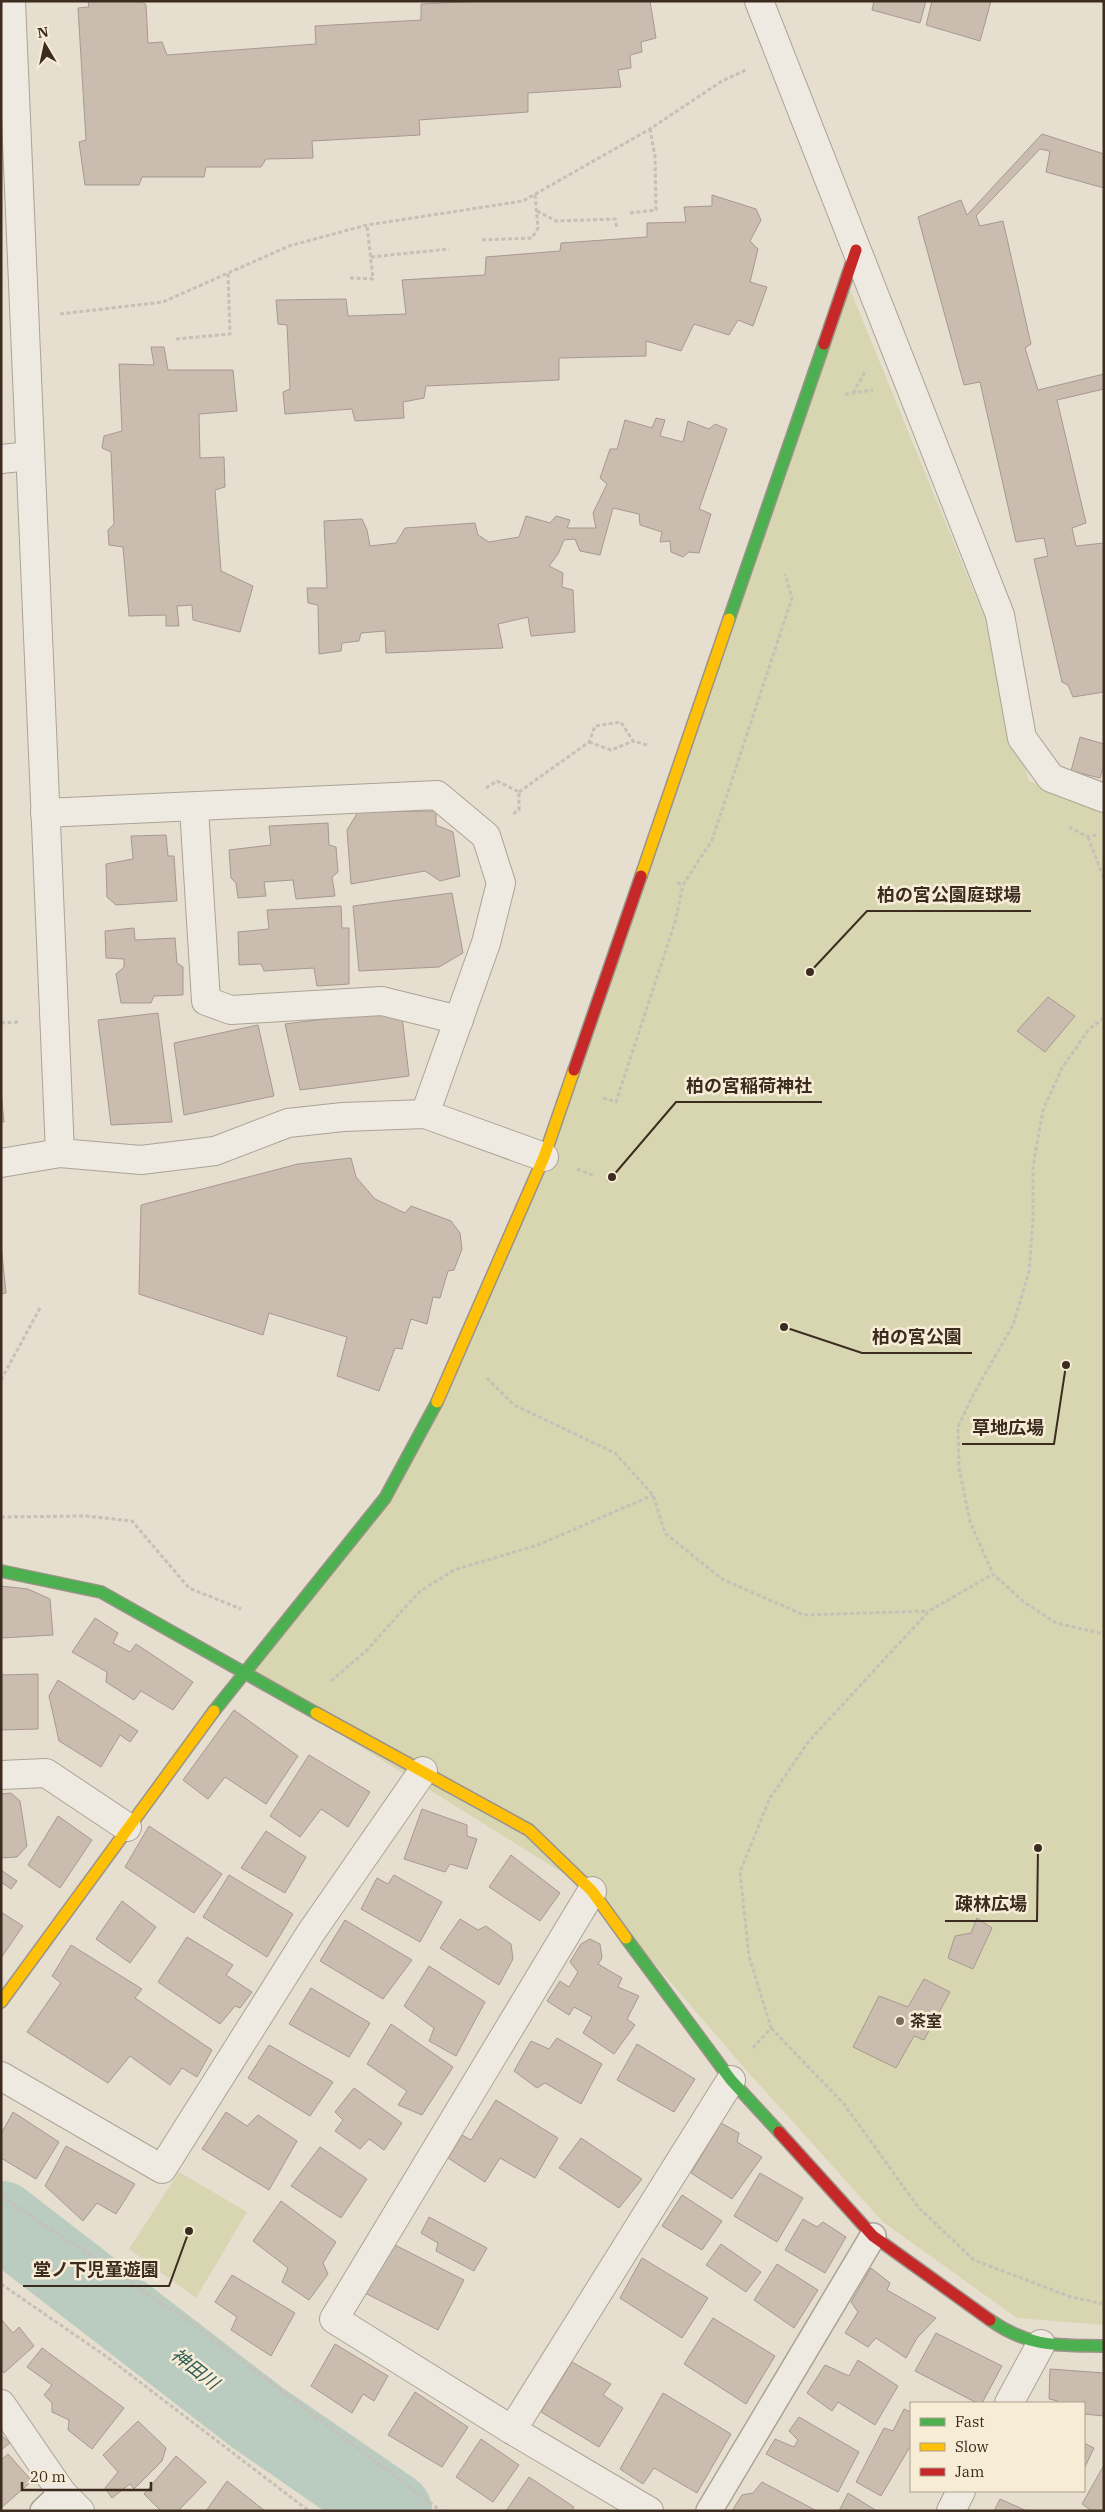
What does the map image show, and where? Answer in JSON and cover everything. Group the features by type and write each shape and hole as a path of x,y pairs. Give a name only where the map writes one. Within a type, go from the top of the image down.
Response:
{"street":[{"path":"11,1 60,1153"},
{"path":"759,1 1000,615 1022,738 1051,778 1104,798"},
{"path":"1,2002 127,1827 242,1673 385,1498 443,1391 544,1157 856,250"},
{"path":"1,459 30,456"},
{"path":"45,813 194,808 436,795 455,810 486,836 501,883 486,943 425,1114"},
{"path":"194,808 206,1001 231,1010 382,1001 459,1020"},
{"path":"1,1163 60,1153 141,1160 215,1150 288,1123 343,1117 425,1114 544,1157"},
{"path":"1,1570 101,1592 242,1673 529,1830 592,1891 731,2080 873,2236 1010,2334 1041,2344 1104,2346"},
{"path":"1,2076 162,2169 310,1934 424,1771"},
{"path":"1,1775 46,1773 127,1827"},
{"path":"592,1891 334,2319 512,2430 648,2511"},
{"path":"512,2430 731,2080"},
{"path":"1010,2402 1041,2344"},
{"path":"1,2404 62,2505"},
{"path":"951,2511 960,2492"}],"lane":[{"path":"709,2511 873,2236"}],"path":[{"path":"24,318 162,302 290,246 367,225 524,201 650,129 722,81 780,55"},
{"path":"630,213 656,210 655,156 650,129"},
{"path":"482,240 532,238 538,228 535,194"},
{"path":"536,211 556,221 614,219 616,228"},
{"path":"350,278 373,279 367,225"},
{"path":"371,257 449,249"},
{"path":"176,339 230,334 228,274"},
{"path":"616,1102 675,922 683,885 712,840 792,598 783,570"},
{"path":"519,792 589,742 595,726 621,722 633,741"},
{"path":"589,742 611,750 633,741 655,748"},
{"path":"1088,837 1104,879"},
{"path":"641,875 683,885"},
{"path":"1104,1018 1089,1029 1062,1068 1043,1110 1033,1166 1033,1219 1029,1272 1013,1325 972,1395 958,1427 959,1468 970,1522 993,1574 1024,1602 1056,1624 1104,1634"},
{"path":"1,1380 40,1308"},
{"path":"460,1351 514,1405 615,1453 653,1495 664,1533 722,1579 804,1615 929,1611"},
{"path":"303,1706 366,1651 419,1592 454,1570 538,1545 653,1495"},
{"path":"1,1517 86,1516 132,1521 189,1588 241,1609"},
{"path":"993,1574 929,1611 809,1741 770,1798 740,1872 749,1956 771,2028 844,2104 918,2207 974,2260 1071,2297 1104,2304"},
{"path":"750,2052 771,2028"},
{"path":"1,2196 189,2322 441,2511"},
{"path":"1,2284 107,2357 309,2511"}],"green space":[{"path":"846,280 985,619 1029,781 1104,805 1104,2325 1017,2318 883,2222 740,2063 592,1891 242,1673 385,1498 544,1157"},
{"path":"179,2172 247,2212 196,2298 129,2249"}],"building":[{"path":"88,1 142,1 146,5 148,43 162,42 167,55 316,44 315,26 421,20 421,4 480,1 650,1 656,38 641,42 642,52 630,55 631,68 618,70 621,87 528,93 528,112 419,120 420,135 312,141 313,158 266,159 261,167 206,167 204,177 142,177 139,185 85,185 79,142 86,140 78,8 89,7"},
{"path":"874,1 926,1 920,23 872,10"},
{"path":"932,1 991,1 980,41 926,25"},
{"path":"1042,134 1104,154 1104,188 1046,172 1050,151 1040,149 976,216 980,226 1003,221 1031,344 1025,348 1038,390 1104,374 1104,389 1057,400 1086,523 1072,528 1076,546 1104,543 1104,692 1073,697 1068,685 1062,682 1034,559 1048,556 1044,538 1016,542 980,382 964,385 918,217 961,200 967,215"},
{"path":"712,195 756,209 761,220 750,241 758,249 750,282 767,287 753,326 738,320 729,335 694,324 681,351 646,341 646,356 559,358 559,380 426,386 424,398 403,402 404,418 355,421 352,409 285,414 283,392 290,389 287,325 278,324 276,300 346,299 348,316 406,314 402,280 485,275 486,257 560,251 561,243 647,237 647,223 686,222 684,207 712,206"},
{"path":"151,347 164,347 168,370 233,370 237,411 199,414 200,458 224,457 225,487 215,490 221,571 253,586 240,632 193,620 192,605 177,606 179,626 166,626 166,615 129,616 123,547 109,545 108,530 114,524 111,452 102,448 104,436 122,431 119,364 154,365"},
{"path":"656,418 665,420 660,436 683,442 688,421 709,429 715,424 727,429 699,509 711,514 699,553 689,552 683,557 671,552 670,541 660,542 662,532 640,525 639,514 613,508 600,555 580,551 575,539 564,540 558,554 549,566 563,573 562,587 573,590 575,632 531,636 528,617 498,624 503,648 386,653 385,631 361,633 359,641 342,643 341,651 319,654 318,605 308,603 307,588 327,588 324,521 362,519 367,530 370,546 396,543 405,528 475,523 478,535 489,542 519,537 526,516 550,523 556,516 570,520 567,528 596,528 593,513 607,484 600,478 610,449 617,449 625,420 652,428"},
{"path":"1080,737 1104,744 1104,764 1100,778 1071,771"},
{"path":"436,811 436,825 453,832 460,876 440,881 425,871 351,884 347,830 358,812"},
{"path":"328,823 329,845 336,847 338,872 332,877 335,896 296,899 293,880 264,882 266,896 238,898 236,883 231,878 229,850 271,845 269,826"},
{"path":"166,835 168,856 174,856 177,901 116,905 107,897 106,864 133,859 131,836"},
{"path":"452,893 463,953 439,967 359,971 353,906"},
{"path":"341,906 342,928 349,928 349,984 317,986 314,968 264,971 261,964 239,965 238,932 269,929 267,910"},
{"path":"134,928 135,940 175,938 177,963 183,967 183,995 154,996 151,1003 121,1003 116,974 124,967 124,959 106,958 105,931"},
{"path":"1048,997 1075,1016 1045,1052 1017,1031"},
{"path":"381,1012 402,1016 409,1076 300,1090 285,1024"},
{"path":"158,1013 172,1122 111,1125 98,1020"},
{"path":"258,1025 274,1096 184,1115 174,1043"},
{"path":"1,1091 4,1122 1,1122"},
{"path":"351,1158 356,1177 375,1199 405,1213 411,1206 451,1221 460,1233 462,1249 454,1270 448,1271 440,1298 433,1297 427,1324 411,1319 402,1349 395,1348 379,1391 337,1376 347,1337 269,1313 263,1335 139,1294 141,1205 298,1164"},
{"path":"609,1173 616,1175 614,1182 607,1181"},
{"path":"1,1244 6,1293 1,1294"},
{"path":"1,1586 28,1589 50,1599 53,1635 1,1638"},
{"path":"95,1618 118,1633 113,1643 130,1652 136,1644 193,1682 173,1710 141,1691 134,1700 106,1682 107,1672 72,1652"},
{"path":"38,1674 38,1729 1,1730 1,1675"},
{"path":"58,1680 138,1731 130,1742 120,1735 101,1767 59,1741 49,1696"},
{"path":"234,1710 298,1756 266,1804 225,1777 208,1799 183,1780"},
{"path":"309,1755 370,1792 348,1827 321,1809 300,1837 270,1816"},
{"path":"11,1793 20,1801 27,1846 17,1857 1,1858 1,1794"},
{"path":"422,1809 467,1825 467,1836 477,1839 467,1869 450,1864 445,1872 404,1859"},
{"path":"58,1816 92,1840 60,1888 28,1865"},
{"path":"149,1826 222,1874 194,1913 125,1867"},
{"path":"266,1831 306,1857 285,1893 241,1868"},
{"path":"511,1855 560,1893 540,1921 489,1887"},
{"path":"1,1870 17,1881 11,1889 1,1882"},
{"path":"229,1875 293,1914 267,1957 203,1917"},
{"path":"394,1875 442,1902 420,1942 361,1909 377,1878 388,1884"},
{"path":"122,1901 156,1927 130,1963 96,1939"},
{"path":"1,1912 23,1926 1,1958"},
{"path":"977,1918 992,1928 973,1969 948,1958 955,1936 971,1933"},
{"path":"460,1919 478,1930 486,1926 511,1944 513,1959 499,1985 440,1948"},
{"path":"345,1920 412,1960 383,1999 320,1961"},
{"path":"187,1937 233,1965 226,1975 252,1992 240,2008 235,2006 220,2024 158,1982"},
{"path":"590,1939 600,1944 602,1958 598,1964 622,1978 618,1987 639,1996 627,2019 635,2025 614,2054 583,2033 592,2017 574,2007 569,2015 547,2001 560,1981 569,1987 578,1972 570,1962 581,1944"},
{"path":"71,1945 142,1989 135,1998 212,2050 197,2077 182,2068 170,2085 130,2056 108,2083 27,2032 61,1983 52,1976"},
{"path":"429,1966 485,2002 456,2056 429,2041 434,2028 404,2006"},
{"name":"茶室","path":"924,1979 950,1992 924,2040 914,2036 896,2068 853,2047 879,1996 908,2007"},
{"path":"311,1988 370,2023 349,2057 289,2024"},
{"path":"391,2024 453,2067 422,2115 398,2105 407,2091 367,2064"},
{"path":"557,2038 602,2064 581,2104 545,2083 537,2088 514,2071 531,2041 549,2049"},
{"path":"637,2044 695,2079 674,2112 617,2080"},
{"path":"269,2045 333,2082 310,2116 248,2078"},
{"path":"354,2088 402,2123 384,2150 369,2139 360,2149 335,2131 343,2120 335,2112"},
{"path":"496,2100 558,2138 535,2178 500,2158 485,2182 448,2158 462,2135 471,2140"},
{"path":"13,2112 59,2142 36,2179 1,2158 1,2134"},
{"path":"226,2112 247,2126 258,2115 297,2141 269,2190 202,2149"},
{"path":"721,2123 739,2133 737,2142 762,2157 732,2199 691,2173"},
{"path":"581,2138 642,2179 619,2208 559,2168"},
{"path":"66,2146 135,2184 116,2214 97,2203 83,2221 45,2186"},
{"path":"320,2147 367,2179 341,2218 291,2186"},
{"path":"760,2173 803,2198 777,2242 734,2216"},
{"path":"682,2195 722,2221 702,2250 662,2226"},
{"path":"281,2201 336,2242 323,2263 328,2274 309,2300 282,2282 288,2268 253,2241"},
{"path":"429,2217 487,2248 474,2271 436,2251 438,2243 421,2233"},
{"path":"803,2219 817,2227 823,2222 846,2237 825,2273 785,2250"},
{"path":"391,2243 464,2280 438,2330 365,2293"},
{"path":"721,2244 761,2272 746,2292 706,2265"},
{"path":"642,2258 708,2298 682,2338 620,2298"},
{"path":"777,2264 818,2290 794,2328 754,2300"},
{"path":"871,2268 890,2283 887,2290 936,2318 917,2338 906,2358 876,2338 868,2347 845,2333 858,2312 851,2302"},
{"path":"232,2275 295,2313 271,2356 231,2330 237,2317 215,2302"},
{"path":"713,2318 775,2356 746,2404 684,2364"},
{"path":"1,2319 13,2333 19,2327 34,2346 4,2373 1,2370"},
{"path":"936,2333 1002,2366 983,2402 975,2402 915,2371"},
{"path":"335,2344 388,2376 374,2401 363,2394 352,2413 311,2386"},
{"path":"42,2348 124,2408 92,2449 68,2430 69,2420 52,2412 52,2403 44,2395 52,2385 27,2367"},
{"path":"858,2360 898,2386 875,2425 838,2402 832,2411 807,2393 825,2365 849,2376"},
{"path":"572,2362 611,2384 603,2395 623,2408 599,2447 541,2412"},
{"path":"1050,2369 1104,2373 1104,2416 1085,2414 1085,2402 1058,2402 1049,2399"},
{"path":"415,2392 468,2427 442,2467 388,2435"},
{"path":"663,2393 731,2434 697,2493 654,2468 643,2484 620,2469"},
{"path":"904,2409 910,2412 910,2447 881,2496 856,2482 884,2428 893,2431"},
{"path":"799,2417 859,2452 838,2492 766,2454 775,2439 794,2447 798,2440 789,2431"},
{"path":"138,2421 166,2448 162,2461 134,2489 130,2484 112,2498 105,2488 118,2472 103,2455"},
{"path":"1,2435 10,2443 1,2450"},
{"path":"481,2439 519,2465 493,2502 456,2477"},
{"path":"1085,2444 1094,2448 1085,2467"},
{"path":"8,2454 32,2481 1,2508 1,2460"},
{"path":"176,2456 206,2482 178,2511 161,2511 144,2494"},
{"path":"1104,2465 1104,2511 1092,2511 1082,2504"},
{"path":"529,2477 574,2507 572,2511 506,2511"},
{"path":"227,2481 265,2511 206,2511"},
{"path":"762,2482 817,2511 732,2511 742,2495 753,2493"},
{"path":"848,2493 877,2511 839,2511"},
{"path":"1000,2499 1027,2511 994,2511"}],"waterway":[{"name":"神田川","path":"1,2220 258,2418 393,2511"}],"traffic: fast":[{"path":"729,619 824,344"},
{"path":"214,1711 385,1498 437,1402"},
{"path":"1,1571 101,1592 316,1713"},
{"path":"626,1938 731,2080 779,2132"},
{"path":"990,2320 1018,2336 1045,2343 1104,2346"}],"traffic: slow":[{"path":"641,876 729,619"},
{"path":"437,1402 544,1157 574,1070"},
{"path":"1,2002 214,1711"},
{"path":"316,1713 529,1830 592,1891 626,1938"}],"traffic: jam":[{"path":"824,344 856,250"},
{"path":"574,1070 641,876"},
{"path":"779,2132 873,2236 990,2320"}],"place":[{"name":"柏の宮公園庭球場","path":"810,972"},
{"name":"柏の宮稲荷神社","path":"612,1177"},
{"name":"柏の宮公園","path":"784,1327"},
{"name":"草地広場","path":"1066,1365"},
{"name":"疎林広場","path":"1038,1848"},
{"name":"茶室","path":"900,2021"},
{"name":"堂ノ下児童遊園","path":"189,2231"}]}
